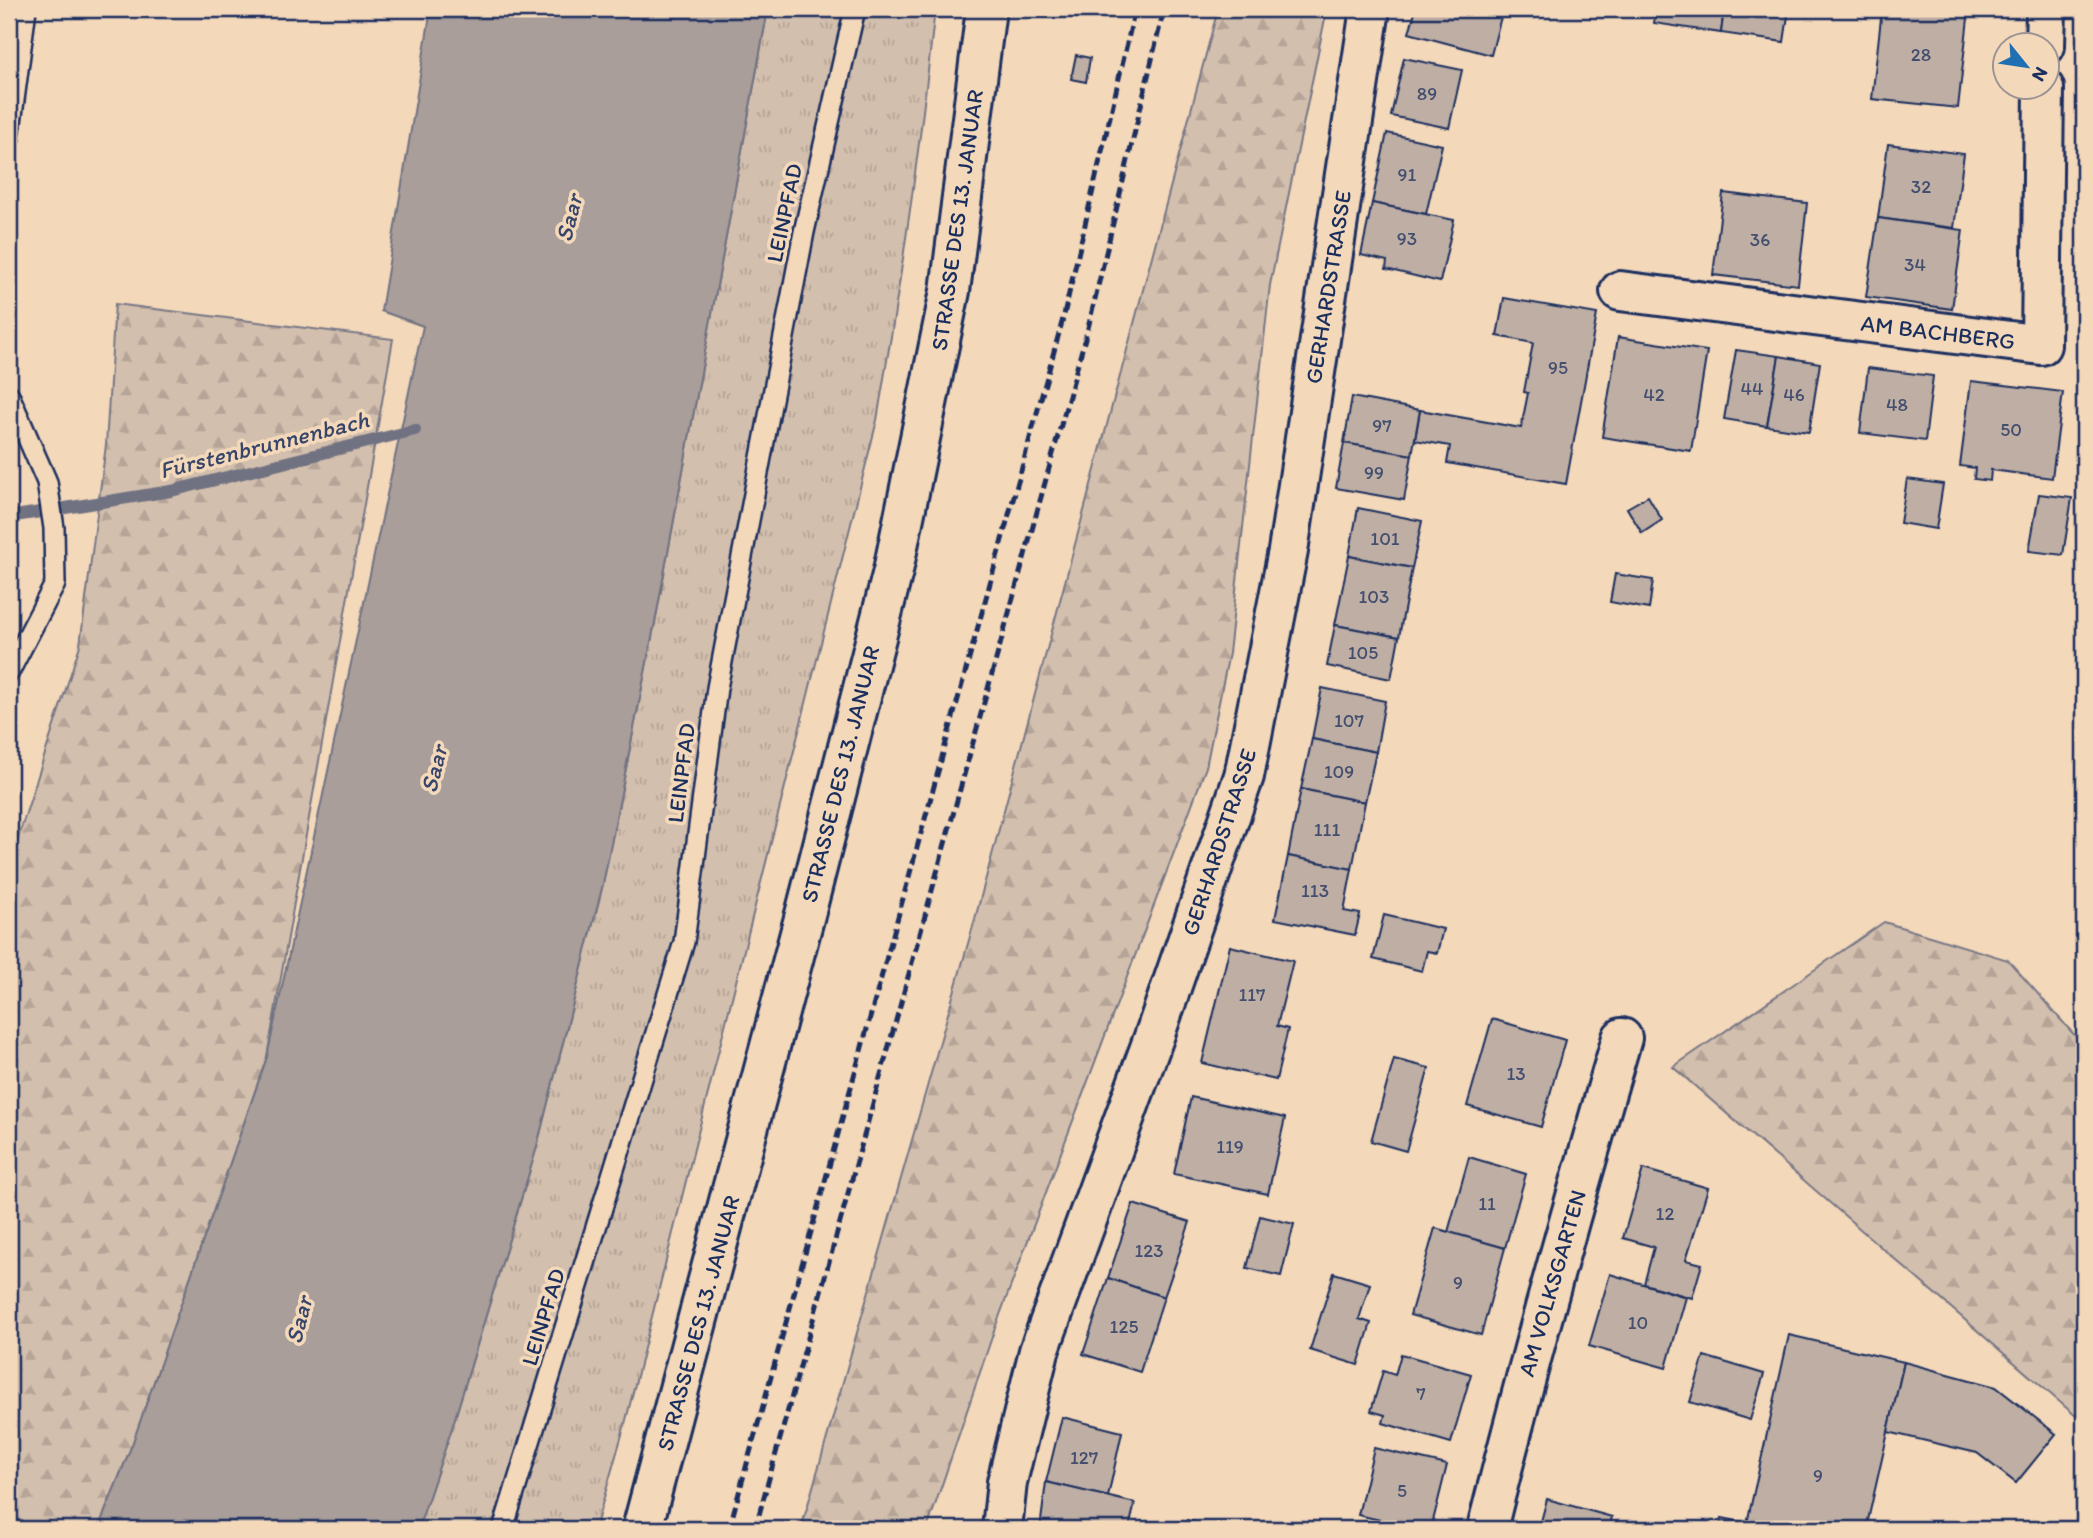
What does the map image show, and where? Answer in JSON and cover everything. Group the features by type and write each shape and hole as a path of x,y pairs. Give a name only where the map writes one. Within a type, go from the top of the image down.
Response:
{"street":[{"name":"STRASSE DES 13. JANUAR","path":"642,1529 800,933 892,571 950,291 986,9"},
{"name":"GERHARDSTRASSE","path":"1002,1529 1007,1482 1039,1350 1154,1037 1244,776 1288,551 1370,9"},
{"path":"2045,32 2046,9"},
{"name":"AM BACHBERG","path":"1620,291 2041,345 2044,102"},
{"name":"AM VOLKSGARTEN","path":"1487,1529 1564,1236 1622,1038"}],"lane":[{"path":"9,138 26,9"},
{"name":"LEINPFAD","path":"503,1529 684,942 717,688 804,232 855,9"},
{"path":"9,395 47,482 54,528 55,584 9,672"}],"shaded area":[{"path":"2084,807 2084,955 2076,944"}],"green space":[{"path":"768,9 935,9 909,215 877,420 625,1424 595,1529 418,1529 452,1428 536,1150 603,884 657,612"},
{"path":"1218,9 1327,9 1270,285 1229,653 1206,767 995,1328 927,1529 801,1529 975,919"},
{"path":"115,304 393,339 267,1057 132,1445 98,1529 9,1529 9,866 80,645 106,445"},
{"path":"1884,922 2008,960 2084,1046 2084,1423 1673,1067"}],"water":[{"name":"Saar","path":"431,9 768,9 657,612 603,884 536,1150 452,1428 418,1529 98,1529 132,1445 267,1057 423,326 381,311"}],"building":[{"path":"1416,9 1503,9 1491,55 1409,33"},
{"path":"1656,9 1724,9 1721,33 1654,23"},
{"path":"1724,9 1789,9 1784,42 1721,33"},
{"path":"1882,9 1969,9 1958,108 1872,99"},
{"path":"1076,55 1090,58 1086,82 1071,79"},
{"path":"1404,58 1462,70 1449,128 1391,116"},
{"path":"1387,133 1442,145 1426,214 1372,203"},
{"path":"1888,144 1964,154 1954,228 1878,218"},
{"path":"1723,193 1807,203 1798,285 1713,275"},
{"path":"1372,203 1454,220 1440,282 1386,269 1387,261 1361,255"},
{"path":"1878,218 1963,230 1952,309 1866,297"},
{"path":"1504,298 1597,314 1566,484 1447,463 1450,446 1415,440 1420,410 1521,428 1533,343 1497,336"},
{"path":"1618,337 1707,351 1691,451 1602,437"},
{"path":"1736,350 1779,356 1767,426 1724,419"},
{"path":"1779,356 1820,363 1809,432 1767,426"},
{"path":"1868,368 1933,376 1925,441 1860,433"},
{"path":"1971,381 2063,392 2052,478 1991,470 1990,481 1974,479 1975,468 1960,466"},
{"path":"1352,397 1420,410 1412,455 1344,443"},
{"path":"1344,443 1412,455 1404,500 1336,488"},
{"path":"1907,479 1943,484 1936,529 1900,523"},
{"path":"2039,494 2072,498 2063,555 2029,551"},
{"path":"1648,496 1662,520 1642,533 1627,508"},
{"path":"1358,508 1422,521 1412,568 1349,556"},
{"path":"1349,556 1412,568 1399,637 1335,625"},
{"path":"1615,574 1653,580 1649,609 1610,602"},
{"path":"1335,625 1399,637 1391,679 1327,666"},
{"path":"1322,688 1385,701 1376,752 1312,739"},
{"path":"1312,739 1376,752 1365,802 1301,789"},
{"path":"1301,789 1365,802 1352,869 1288,856"},
{"path":"1288,856 1352,869 1344,911 1360,914 1355,935 1275,919"},
{"path":"1384,915 1443,929 1437,953 1427,951 1422,971 1373,959"},
{"path":"1230,946 1293,961 1277,1026 1288,1029 1276,1080 1202,1063"},
{"path":"1492,1019 1565,1040 1541,1127 1467,1106"},
{"path":"1394,1059 1429,1068 1406,1151 1371,1141"},
{"path":"1191,1097 1285,1118 1268,1194 1174,1174"},
{"path":"1469,1157 1526,1174 1505,1248 1448,1232"},
{"path":"1643,1169 1708,1188 1686,1260 1702,1264 1692,1298 1644,1284 1654,1247 1623,1238"},
{"path":"1133,1204 1190,1222 1164,1297 1108,1278"},
{"path":"1260,1216 1294,1224 1281,1276 1247,1268"},
{"path":"1435,1228 1505,1248 1481,1335 1410,1315"},
{"path":"1334,1273 1370,1284 1359,1319 1371,1323 1358,1365 1310,1350"},
{"path":"1610,1274 1686,1297 1666,1368 1589,1346"},
{"path":"1108,1278 1164,1297 1140,1372 1083,1354"},
{"path":"1789,1335 1904,1362 1866,1529 1720,1529 1722,1518 1747,1523"},
{"path":"1401,1354 1471,1374 1451,1443 1383,1423 1385,1415 1371,1411 1383,1371 1395,1375"},
{"path":"1704,1356 1764,1374 1750,1420 1690,1402"},
{"path":"1904,1362 1996,1387 2056,1434 2016,1483 1977,1453 1888,1432"},
{"path":"1062,1417 1122,1432 1108,1497 1046,1482"},
{"path":"1374,1448 1447,1465 1431,1529 1358,1515"},
{"path":"1046,1482 1135,1503 1129,1528 1040,1529"},
{"path":"1547,1499 1612,1517 1609,1529 1539,1529"},
{"path":"1187,1520 1209,1526 1208,1529 1185,1529"}],"waterway":[{"name":"Fürstenbrunnenbach","path":"9,517 171,491 415,430"}],"railway":[{"path":"729,1529 1064,315 1135,9"},
{"path":"755,1529 1089,324 1164,9"}]}
